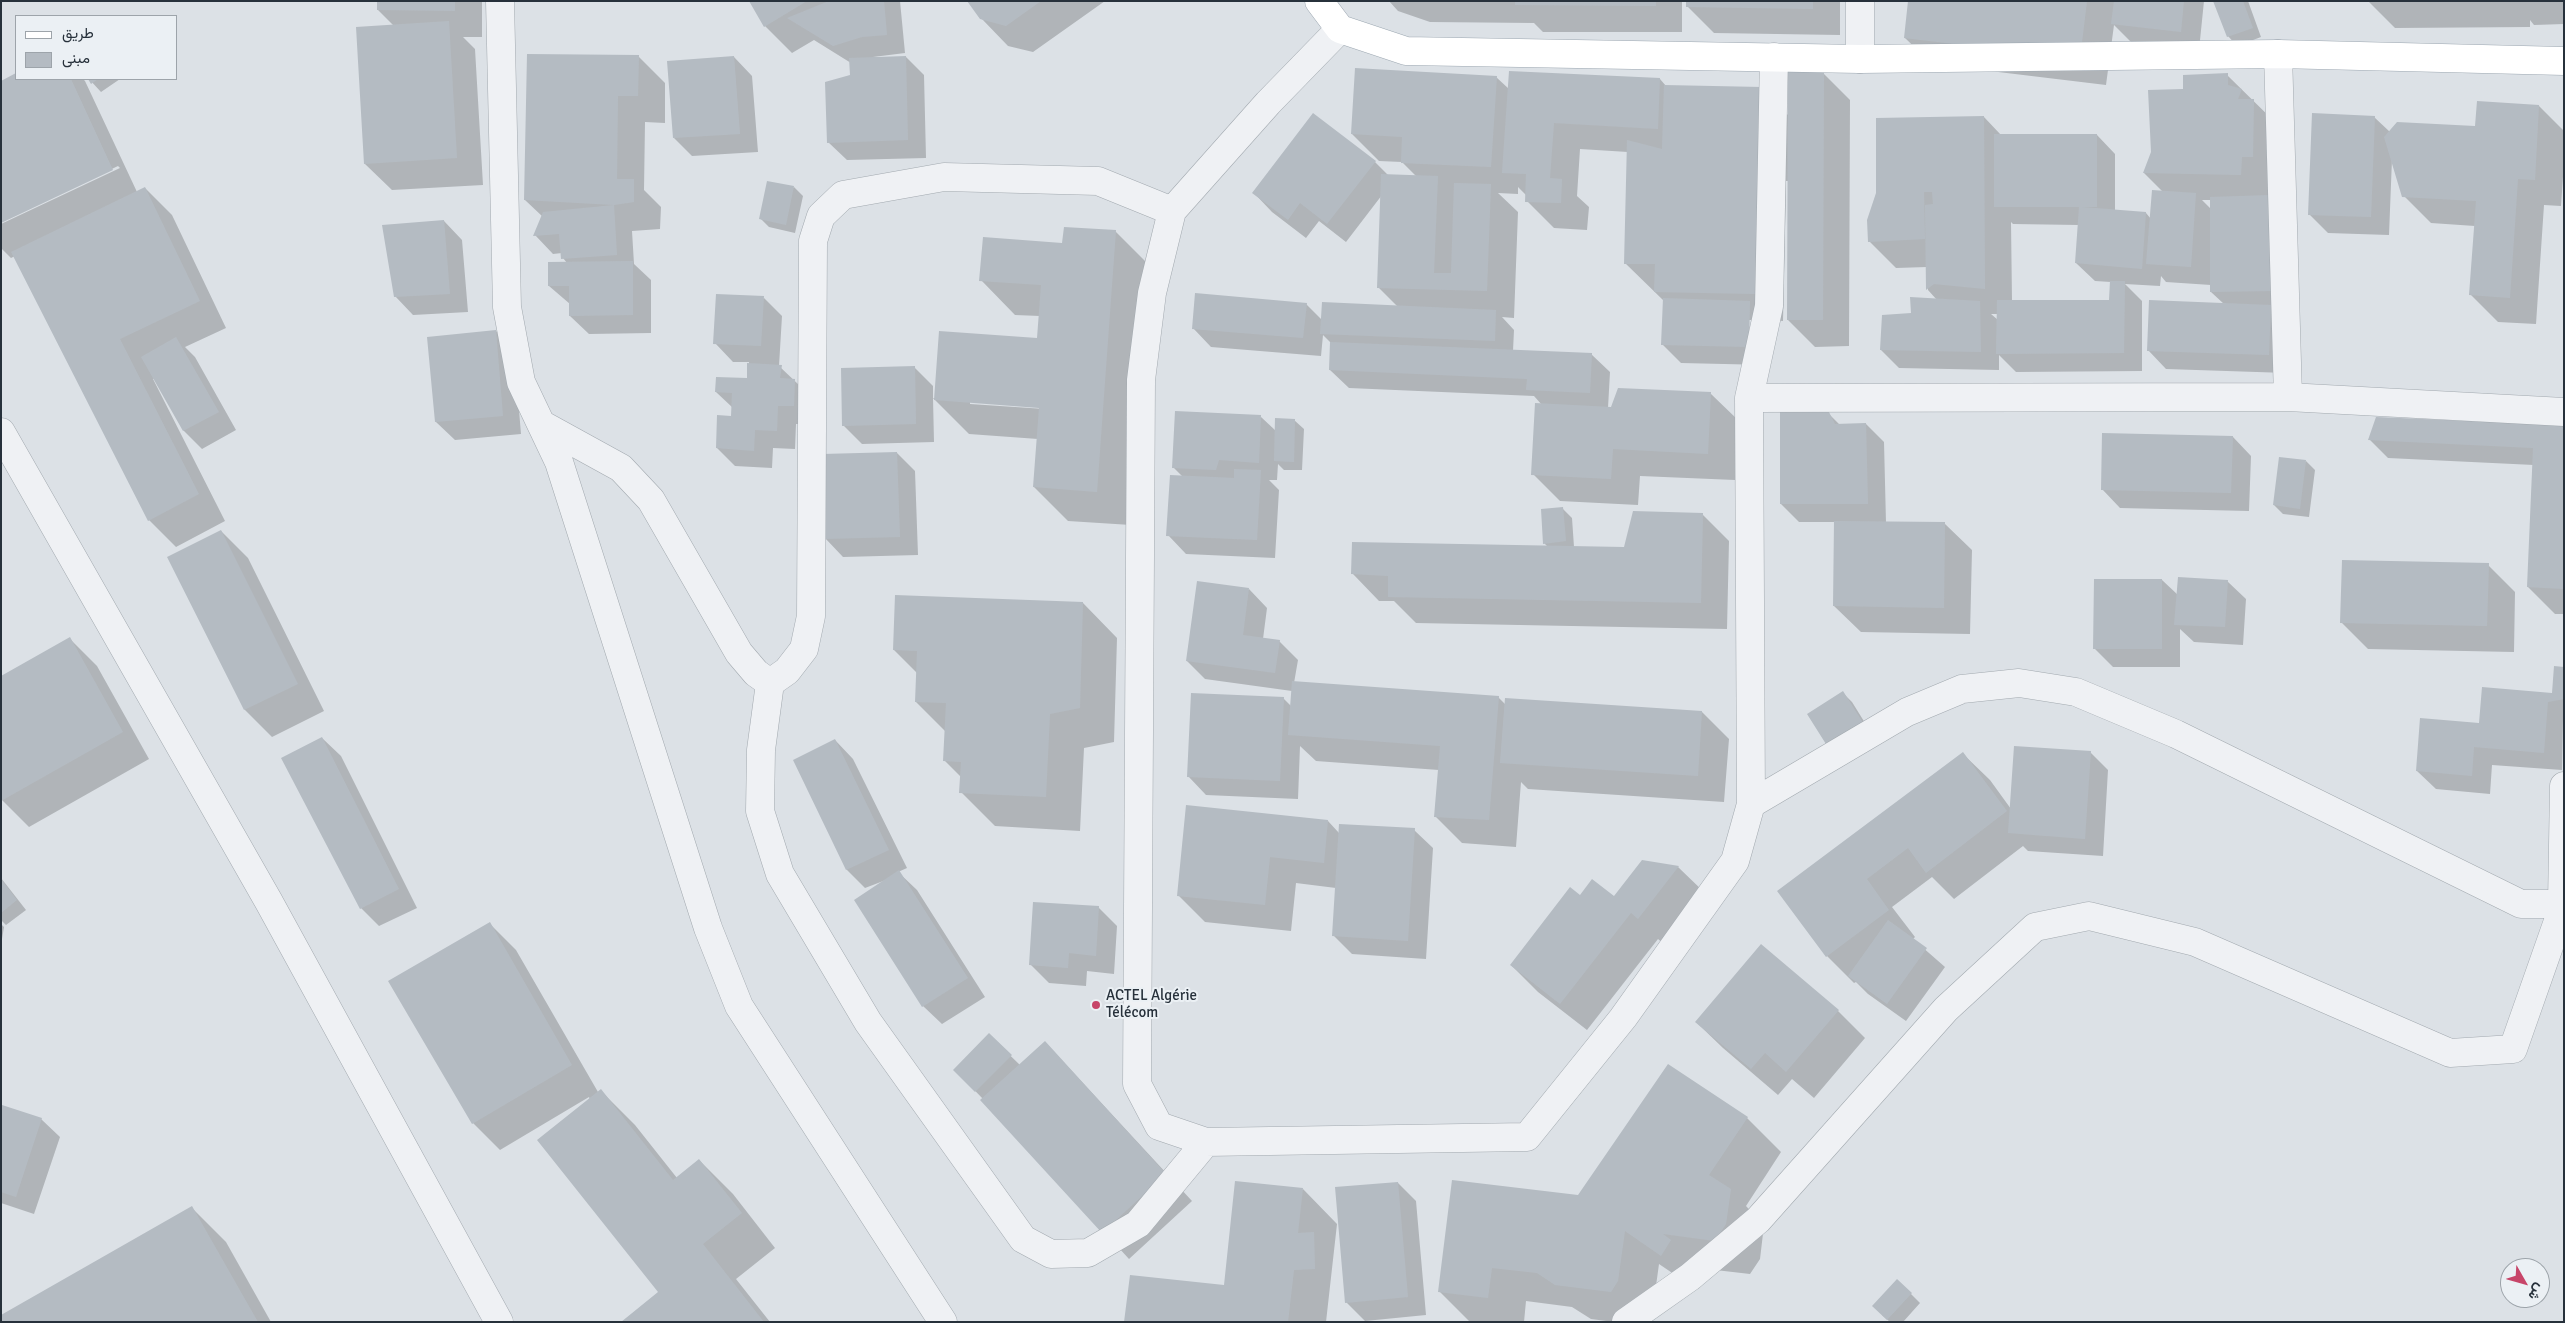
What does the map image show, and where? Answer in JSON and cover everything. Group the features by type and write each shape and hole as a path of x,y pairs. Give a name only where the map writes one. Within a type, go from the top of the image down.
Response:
{"main road":[{"path":"1319,1 1340,29 1406,50 1860,59 2278,54 2564,61"}],"street":[{"path":"500,1 507,308 521,382 559,462 708,928 740,1006 943,1322"},
{"path":"1860,1 1860,59"},
{"path":"1340,29 1268,103 1172,211 1152,293 1141,380 1137,1084 1159,1126 1206,1142 1527,1137 1623,1018 1735,861 1751,804 1749,398 1769,306 1774,57"},
{"path":"2278,54 2288,397"},
{"path":"1172,211 1098,181 944,177 843,195 821,216 813,241 811,616 804,649 787,671 770,683 761,750 760,811 780,874 868,1022 1023,1239 1051,1254 1088,1253 1138,1224 1206,1142"},
{"path":"1749,398 2288,397 2564,412"},
{"path":"541,424 621,468 651,500 739,653 756,673 770,683"},
{"path":"1,432 269,902 499,1322"},
{"path":"1751,804 1907,712 1962,689 2019,683 2076,692 2176,734 2521,904 2563,904"},
{"path":"1626,1322 1690,1277 1758,1220 1946,1009 2035,927 2089,916 2195,942 2450,1053 2513,1049 2563,904 2564,786"}],"building":[{"path":"377,1 455,1 455,11 377,10"},
{"path":"749,1 807,1 764,27"},
{"path":"829,1 884,1 887,35 862,37 833,46 787,18"},
{"path":"967,1 1041,1 1006,26 980,19"},
{"path":"1515,1 1656,1 1656,6 1515,5"},
{"path":"1686,1 1813,1 1813,9 1686,7"},
{"path":"1908,1 2087,1 2080,59 1904,38"},
{"path":"2114,1 2184,1 2181,32 2111,24"},
{"path":"2213,1 2243,1 2253,28 2227,37"},
{"path":"449,21 457,158 364,164 356,27"},
{"path":"527,54 639,55 638,96 618,96 617,179 634,179 634,202 614,205 524,200"},
{"path":"734,56 740,134 673,138 667,61"},
{"path":"906,56 908,140 827,143 825,82 850,75 849,58"},
{"path":"1355,68 1497,76 1491,167 1401,163 1402,137 1351,134"},
{"path":"1509,71 1660,78 1658,129 1554,123 1550,178 1562,179 1561,203 1525,202 1526,174 1502,173"},
{"path":"1788,71 1824,71 1823,320 1787,320"},
{"path":"2228,73 2228,85 2242,89 2238,99 2254,99 2253,157 2242,157 2241,175 2143,173 2151,152 2148,90 2183,89 2183,75"},
{"path":"15,74 15,80 71,80 113,170 1,223 1,81"},
{"path":"89,80 97,80 91,84"},
{"path":"1664,85 1762,87 1756,294 1654,292 1655,264 1624,264 1627,140 1662,149"},
{"path":"2477,101 2539,105 2535,180 2518,179 2510,298 2469,295 2476,201 2402,197 2384,137 2397,122 2475,126"},
{"path":"1313,113 1376,161 1327,224 1300,203 1288,220 1252,193"},
{"path":"2312,113 2375,116 2371,217 2308,215"},
{"path":"1984,116 1985,289 1934,284 1926,290 1925,205 1933,204 1932,192 1924,192 1925,239 1868,242 1867,220 1876,193 1876,118"},
{"path":"1994,134 2097,134 2097,207 2082,207 2146,212 2142,269 2075,263 2079,207 1994,207"},
{"path":"1381,174 1438,176 1434,273 1451,273 1454,183 1491,184 1487,291 1377,288"},
{"path":"767,181 794,186 786,225 759,219"},
{"path":"145,187 200,301 120,339 199,494 148,521 11,252"},
{"path":"2152,190 2196,193 2191,267 2146,264"},
{"path":"2271,195 2271,291 2210,292 2210,197"},
{"path":"614,205 617,255 561,259 559,234 533,236 543,212"},
{"path":"444,220 450,294 394,297 382,225"},
{"path":"1064,227 1116,230 1097,492 1033,487 1039,408 934,400 939,331 1037,338 1041,285 979,281 983,237 1062,243"},
{"path":"633,261 633,315 569,316 569,286 548,286 548,262"},
{"path":"2110,281 2125,281 2124,353 1996,354 1997,300 2109,300"},
{"path":"1195,293 1307,303 1303,338 1192,329"},
{"path":"716,294 764,296 761,346 713,344"},
{"path":"1910,297 1980,301 1981,352 1880,350 1882,315 1911,313"},
{"path":"1663,298 1750,301 1749,347 1661,345"},
{"path":"2149,300 2271,305 2269,355 2147,351"},
{"path":"1322,302 1496,310 1495,341 1320,334"},
{"path":"496,330 503,416 435,422 427,337"},
{"path":"176,337 219,412 183,431 141,357"},
{"path":"1330,342 1592,353 1590,393 1526,390 1527,379 1329,370"},
{"path":"747,363 782,365 780,378 795,379 794,406 778,406 777,431 755,430 754,451 716,448 717,415 731,416 732,393 715,392 716,377 747,378"},
{"path":"915,366 916,424 842,426 841,368"},
{"path":"1618,388 1711,392 1708,454 1613,449 1611,479 1531,475 1535,403 1611,407"},
{"path":"1175,411 1261,415 1259,463 1219,460 1216,470 1172,468"},
{"path":"1780,412 1829,412 1835,424 1866,423 1868,504 1780,504"},
{"path":"2376,417 2564,425 2564,589 2527,587 2533,448 2368,440"},
{"path":"1275,418 1295,419 1294,462 1274,461"},
{"path":"2102,433 2233,436 2231,493 2101,490"},
{"path":"897,452 900,537 824,539 822,454"},
{"path":"2279,457 2306,460 2300,509 2273,505"},
{"path":"1234,469 1261,470 1257,540 1166,536 1170,475 1234,478"},
{"path":"1563,507 1566,541 1543,544 1541,509"},
{"path":"1633,511 1703,513 1701,603 1388,597 1388,576 1351,574 1352,542 1624,547"},
{"path":"1834,521 1945,522 1944,608 1833,606"},
{"path":"221,530 298,684 244,710 167,557"},
{"path":"2342,560 2489,563 2487,626 2340,623"},
{"path":"2178,577 2228,580 2225,627 2174,625"},
{"path":"2094,579 2162,579 2162,649 2093,649"},
{"path":"1197,581 1249,588 1243,635 1280,640 1275,673 1186,661"},
{"path":"895,595 1083,602 1080,708 1050,714 1046,797 959,793 961,762 943,761 946,703 915,702 917,651 893,650"},
{"path":"70,637 123,732 1,801 1,676"},
{"path":"2554,666 2564,667 2564,699 2548,702 2544,753 2474,747 2472,776 2416,771 2420,718 2479,723 2482,687 2552,693"},
{"path":"1292,681 1499,696 1489,820 1434,817 1440,746 1288,735"},
{"path":"1843,691 1867,729 1831,752 1807,714"},
{"path":"1191,693 1284,697 1280,781 1187,777"},
{"path":"1505,698 1702,711 1698,776 1500,763"},
{"path":"322,737 399,889 360,909 281,758"},
{"path":"835,739 889,850 846,870 793,760"},
{"path":"2014,746 2091,751 2085,839 2008,833"},
{"path":"1963,752 2007,811 1926,873 1908,848 1867,879 1889,910 1826,957 1777,891"},
{"path":"1186,805 1328,820 1324,863 1270,857 1265,905 1177,896"},
{"path":"1339,824 1415,828 1408,941 1332,936"},
{"path":"1642,860 1679,866 1638,919 1631,913 1560,1004 1510,965 1570,887 1580,895 1592,879 1614,896"},
{"path":"899,870 968,978 922,1007 854,900"},
{"path":"1,879 17,900 1,913"},
{"path":"1033,902 1099,906 1096,956 1069,953 1068,968 1029,965"},
{"path":"1888,920 1927,948 1887,1004 1848,976"},
{"path":"490,922 572,1065 472,1124 388,981"},
{"path":"1761,944 1839,1010 1786,1072 1765,1053 1751,1069 1695,1022"},
{"path":"989,1033 1012,1055 975,1092 953,1070"},
{"path":"1045,1041 1166,1174 1102,1233 980,1100"},
{"path":"1668,1064 1748,1117 1709,1175 1731,1189 1726,1224 1715,1241 1663,1234 1671,1240 1661,1256 1625,1231 1618,1281 1611,1292 1555,1285 1537,1273 1492,1268 1488,1298 1438,1292 1452,1180 1578,1195"},
{"path":"601,1089 673,1180 699,1159 742,1213 703,1244 764,1322 621,1322 658,1292 537,1140"},
{"path":"2,1105 42,1118 16,1197 1,1192"},
{"path":"1235,1181 1303,1188 1298,1233 1314,1232 1315,1269 1294,1270 1288,1322 1124,1322 1130,1275 1224,1285"},
{"path":"1398,1182 1408,1297 1345,1303 1335,1187"},
{"path":"192,1206 258,1322 1,1322 1,1315"},
{"path":"1897,1279 1912,1293 1887,1320 1872,1306"}],"place":[{"name":"ACTEL Algérie Télécom","path":"1096,1005"}]}
